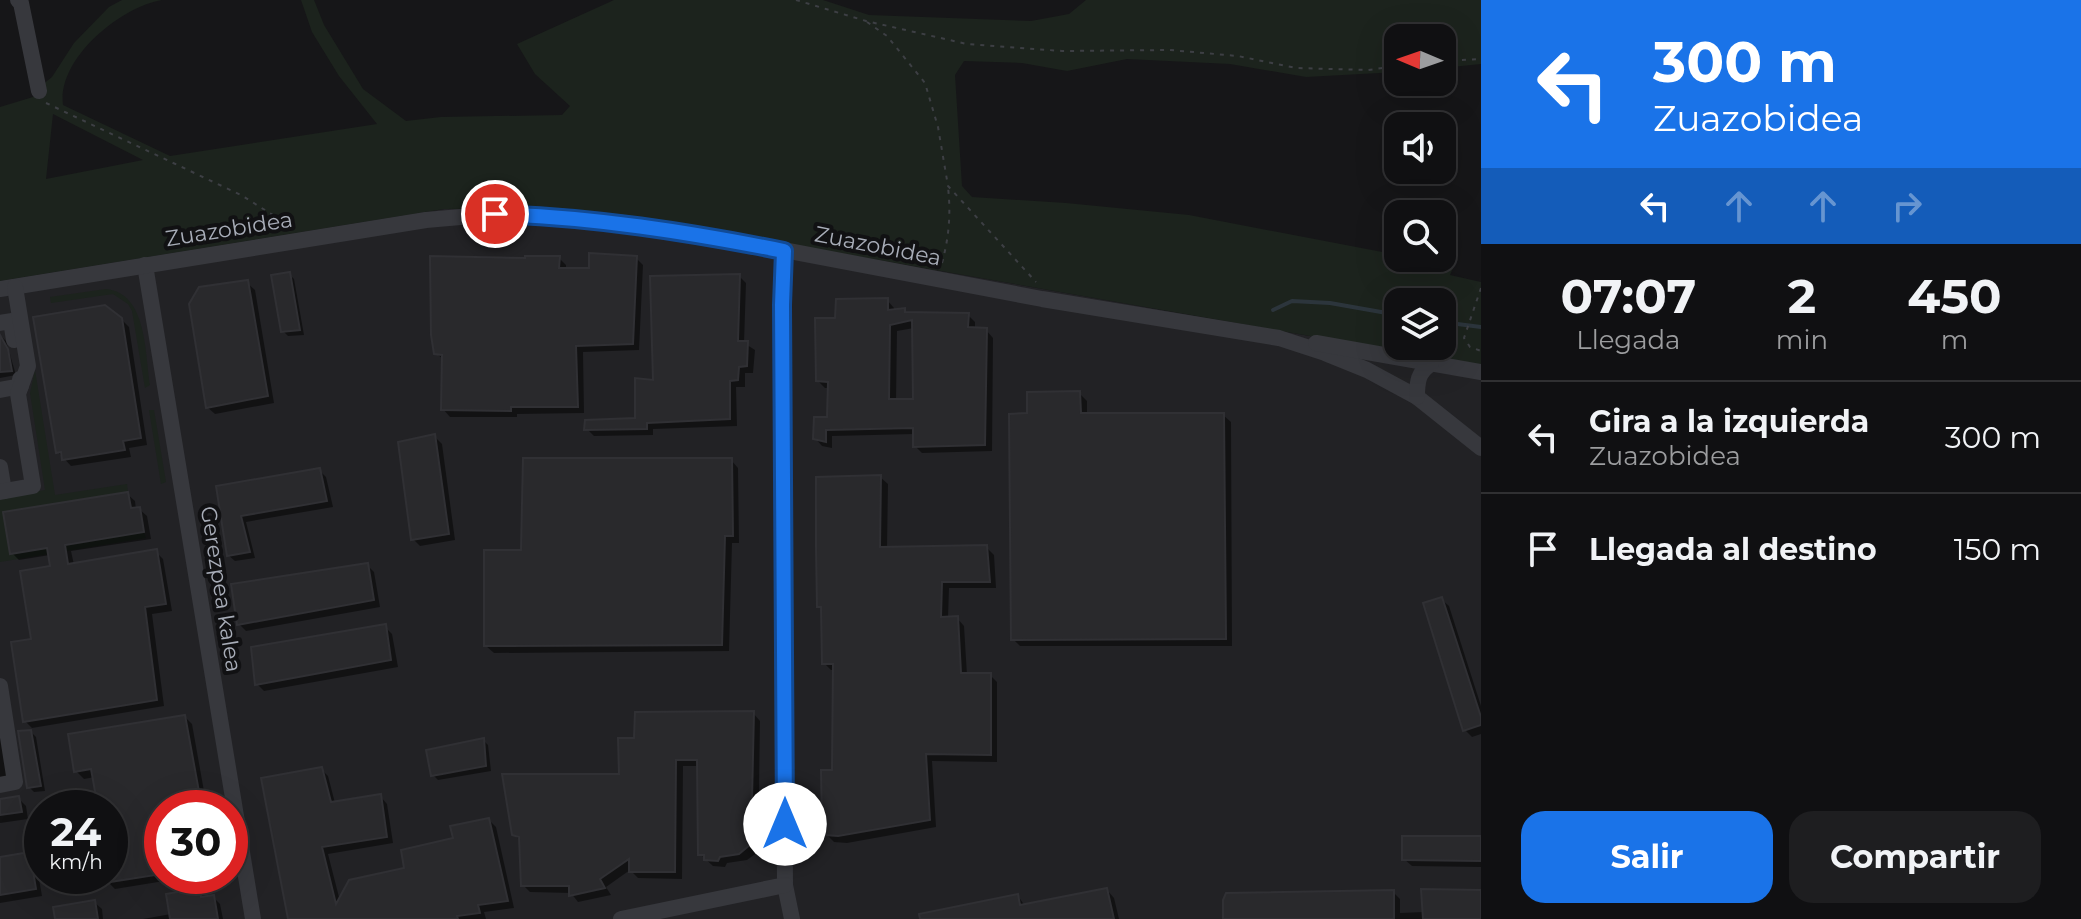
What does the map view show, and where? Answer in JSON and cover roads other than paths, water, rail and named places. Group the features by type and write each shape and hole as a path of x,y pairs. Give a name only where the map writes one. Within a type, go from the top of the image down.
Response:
{"street":[{"path":"18,0 39,91"},
{"name":"Zuazobidea","path":"7,288 426,220 495,214 624,223 1042,299 1279,338 1367,370 1417,397 1481,448"},
{"path":"784,251 785,885 792,919"},
{"name":"Gerezpea kalea","path":"145,265 253,919"},
{"path":"0,467 2,492 33,486 18,394 28,366 7,288"},
{"path":"0,323 11,321 21,386"},
{"path":"1279,338 1481,372"},
{"path":"1417,397 1419,376 1431,364"},
{"path":"0,390 21,386"},
{"path":"0,686 15,782 0,785"},
{"path":"621,919 785,885"}],"waterway":[{"path":"1273,310 1292,301 1330,303 1384,313"},
{"path":"1456,324 1481,327"}]}
